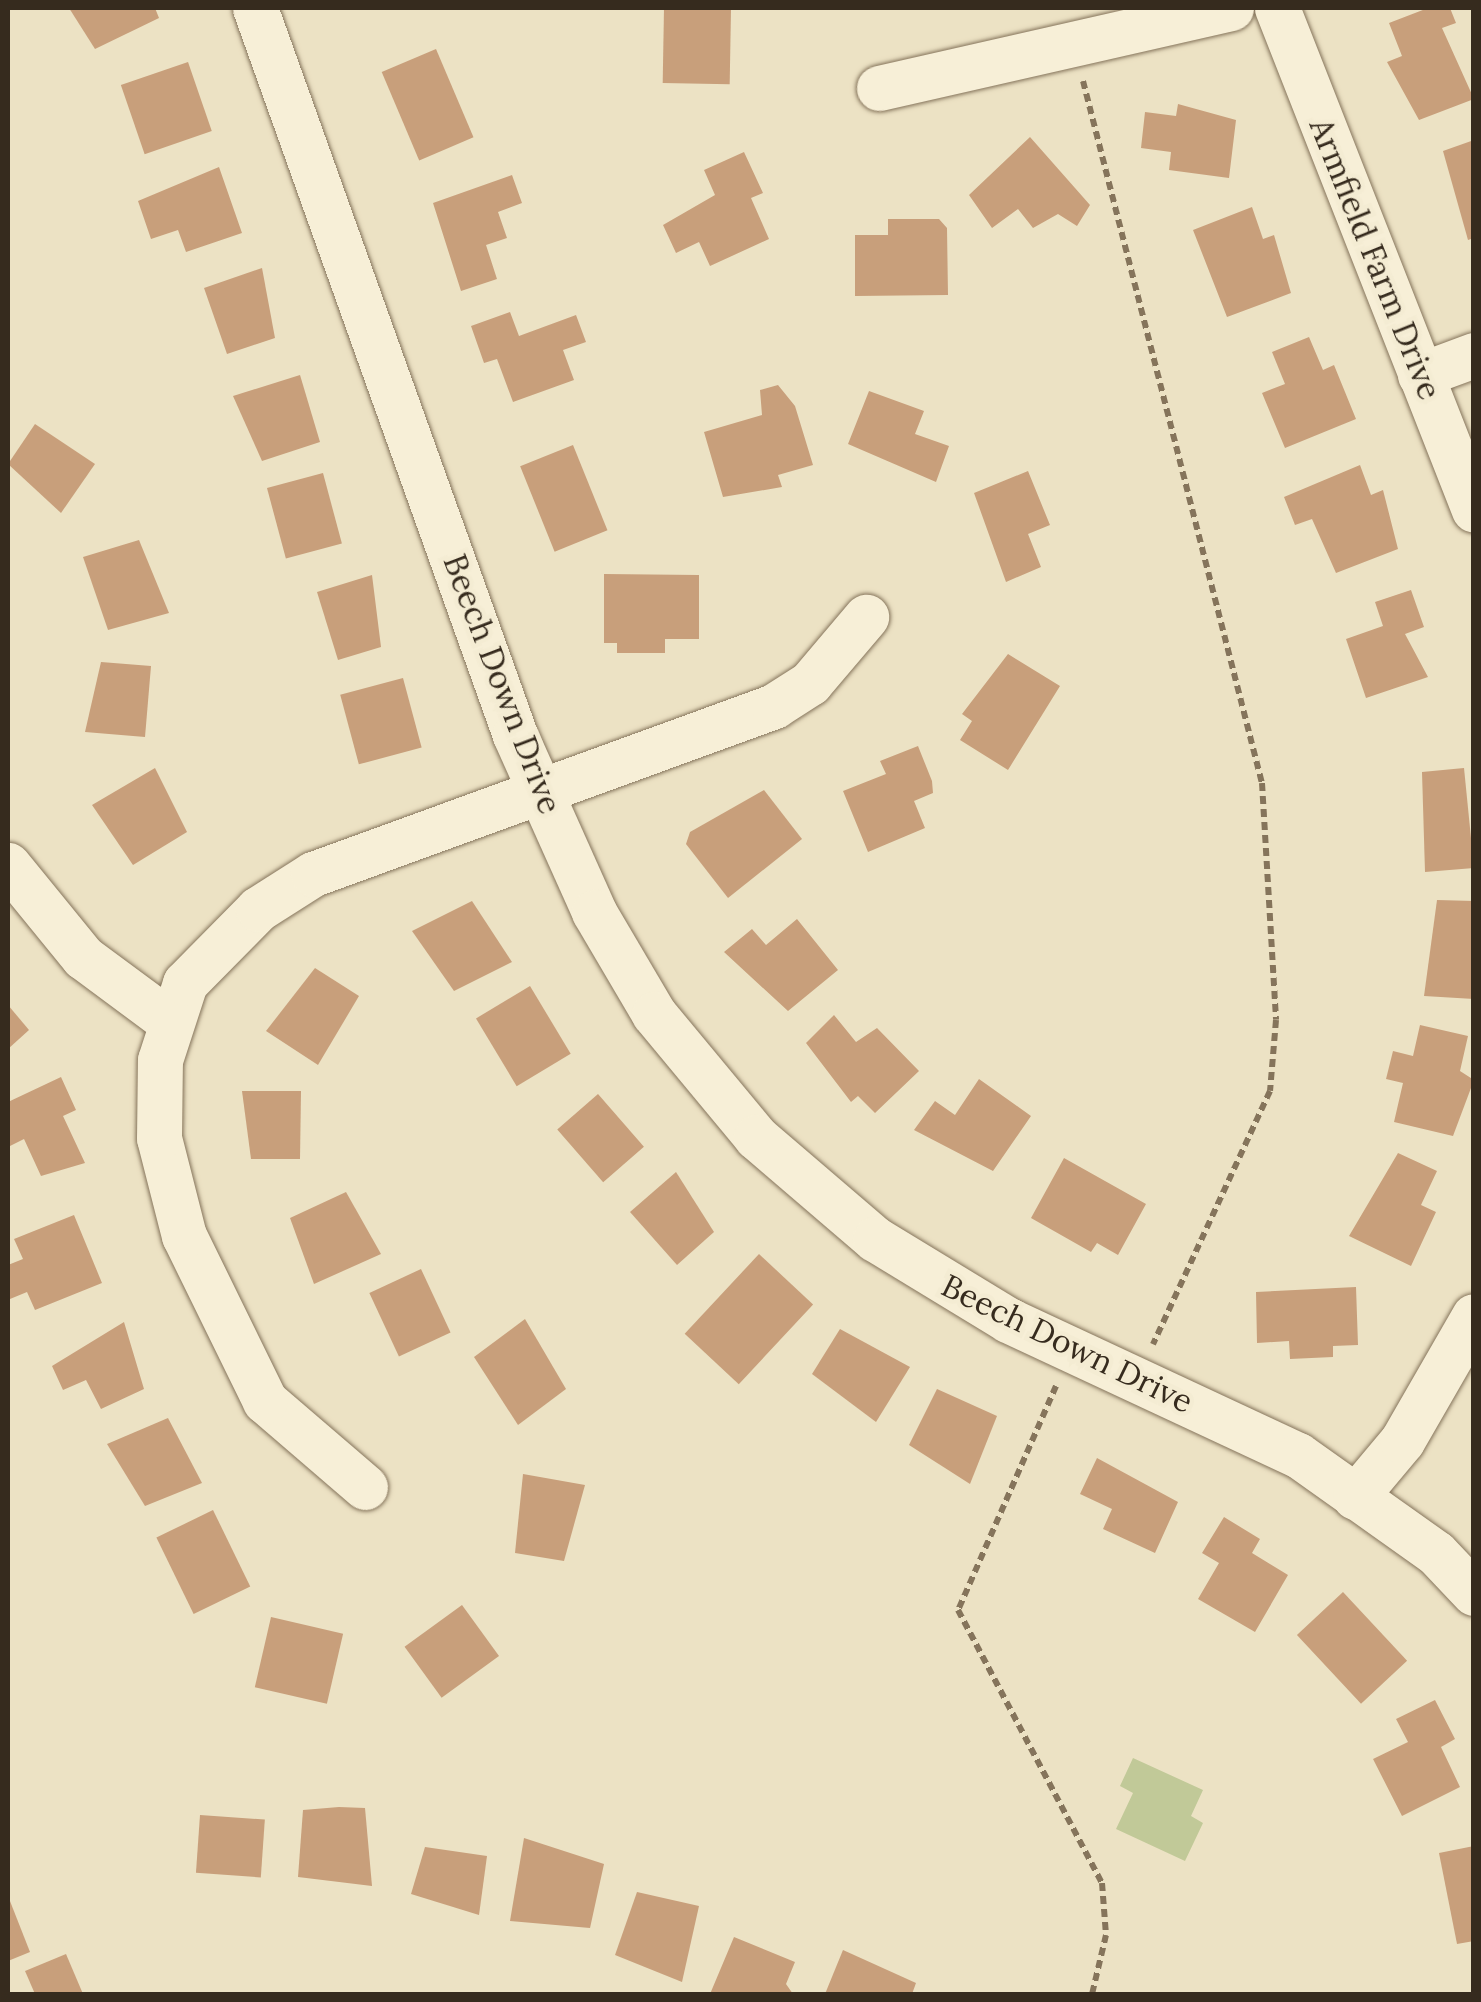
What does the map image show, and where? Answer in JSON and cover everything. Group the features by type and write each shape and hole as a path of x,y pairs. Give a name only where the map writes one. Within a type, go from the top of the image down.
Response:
{"street":[{"name":"Beech Down Drive","path":"255,8 540,792 654,1014 756,1137 940,1283 1072,1350 1298,1455 1436,1553 1474,1594"},
{"path":"878,88 1230,8"},
{"name":"Armfield Farm Drive","path":"1277,8 1474,510"},
{"path":"1420,374 1474,355"},
{"path":"365,1487 265,1400 184,1236 160,1138 168,1020 210,950 284,890 774,706 810,683 866,617"},
{"path":"8,865 83,957 168,1020"},
{"path":"1355,1497 1402,1441 1474,1316"}],"path":[{"path":"1074,42 1262,783 1276,1020 1270,1090 1152,1345 1136,1336"},
{"path":"1072,1350 958,1610 1102,1883 1106,1935 1092,1994"}],"green space":[{"path":"1133,1758 1203,1790 1191,1816 1203,1823 1185,1861 1116,1829 1133,1793 1120,1786"}],"building":[{"path":"69,8 155,8 159,18 95,49"},
{"path":"664,8 731,9 730,84 663,83"},
{"path":"1428,8 1450,8 1456,23 1442,28 1474,99 1419,120 1387,62 1402,56 1389,23"},
{"path":"436,49 474,137 419,160 382,72"},
{"path":"188,62 212,131 145,154 121,85"},
{"path":"1178,104 1236,120 1229,178 1169,170 1171,152 1141,148 1145,112 1176,116"},
{"path":"1030,137 1090,205 1077,226 1058,214 1033,228 1018,209 992,228 969,195"},
{"path":"1474,140 1474,238 1468,240 1443,151"},
{"path":"744,152 763,193 751,198 769,239 710,266 699,242 676,253 663,225 715,195 704,170"},
{"path":"219,167 242,233 186,252 178,230 151,239 138,201"},
{"path":"512,175 522,203 498,212 507,238 486,245 497,279 461,291 433,203"},
{"path":"1252,207 1263,239 1274,235 1291,293 1227,317 1193,230"},
{"path":"888,219 939,219 947,228 948,295 855,296 855,235 888,235"},
{"path":"262,268 275,338 227,354 204,288"},
{"path":"510,312 519,336 576,315 586,342 563,350 574,380 513,402 497,359 484,363 471,326"},
{"path":"1309,337 1323,370 1334,365 1356,419 1285,448 1262,393 1285,384 1272,352"},
{"path":"300,375 320,442 262,461 233,396"},
{"path":"778,385 795,406 813,465 778,475 782,487 723,497 704,432 762,415 760,390"},
{"path":"869,391 924,411 915,434 949,446 936,482 848,444"},
{"path":"35,424 95,464 61,513 8,464"},
{"path":"573,445 607,530 555,552 520,466"},
{"path":"1360,465 1371,495 1383,490 1398,549 1336,573 1312,519 1295,525 1284,497"},
{"path":"1028,471 1050,525 1028,534 1041,567 1006,582 974,493"},
{"path":"323,473 342,544 286,559 267,488"},
{"path":"139,540 169,613 108,630 83,557"},
{"path":"604,574 699,575 699,639 665,639 665,653 617,653 617,643 604,643"},
{"path":"372,575 381,647 338,660 317,592"},
{"path":"1411,590 1424,627 1405,634 1428,677 1366,698 1346,639 1383,626 1375,602"},
{"path":"1008,654 1060,686 1008,770 960,740 972,721 962,714"},
{"path":"101,662 151,666 145,737 85,732"},
{"path":"403,678 422,748 359,764 340,695"},
{"path":"918,746 932,781 933,793 914,801 925,828 868,852 843,791 886,774 880,761"},
{"path":"155,768 187,832 133,865 92,805"},
{"path":"1464,768 1474,868 1425,872 1422,772"},
{"path":"764,790 802,839 728,898 686,844 690,832"},
{"path":"1437,900 1474,901 1474,999 1424,996"},
{"path":"472,901 512,962 454,991 412,931"},
{"path":"797,919 838,970 788,1011 724,952 752,929 766,945"},
{"path":"315,968 359,996 318,1065 266,1031"},
{"path":"530,986 571,1054 517,1086 476,1018"},
{"path":"8,1005 29,1030 8,1049"},
{"path":"834,1015 856,1042 877,1028 919,1071 875,1113 858,1096 851,1102 806,1043"},
{"path":"1420,1025 1468,1036 1460,1071 1474,1080 1453,1136 1394,1122 1403,1083 1386,1079 1393,1051 1413,1056"},
{"path":"61,1077 76,1110 63,1116 85,1163 41,1176 24,1139 8,1147 8,1102"},
{"path":"979,1079 1031,1116 993,1171 914,1130 935,1101 955,1115"},
{"path":"242,1091 301,1091 300,1159 251,1159"},
{"path":"598,1094 644,1147 603,1182 557,1129"},
{"path":"1398,1153 1437,1171 1421,1205 1436,1212 1411,1266 1349,1236"},
{"path":"1064,1158 1146,1204 1118,1255 1097,1243 1091,1252 1031,1218"},
{"path":"676,1172 714,1232 677,1265 630,1212"},
{"path":"346,1192 381,1254 314,1284 290,1218"},
{"path":"74,1215 102,1283 35,1310 27,1292 10,1299 8,1265 23,1259 14,1239"},
{"path":"759,1254 813,1304 739,1384 685,1334"},
{"path":"421,1269 451,1332 399,1357 369,1293"},
{"path":"1356,1287 1358,1345 1333,1346 1333,1357 1290,1359 1289,1341 1257,1343 1256,1292"},
{"path":"525,1319 566,1389 518,1425 474,1357"},
{"path":"124,1322 144,1389 101,1409 86,1380 63,1390 52,1366"},
{"path":"840,1329 910,1367 876,1422 812,1374"},
{"path":"937,1389 997,1416 970,1484 909,1445"},
{"path":"168,1418 202,1483 145,1506 107,1444"},
{"path":"1097,1458 1178,1502 1155,1553 1103,1529 1112,1509 1080,1494"},
{"path":"523,1474 585,1485 564,1561 515,1553"},
{"path":"213,1510 250,1586 194,1614 156,1538"},
{"path":"1224,1517 1260,1539 1252,1553 1288,1575 1255,1632 1198,1599 1219,1563 1202,1553"},
{"path":"1343,1592 1407,1661 1361,1704 1297,1635"},
{"path":"462,1605 499,1656 442,1698 405,1647"},
{"path":"271,1617 343,1634 327,1704 255,1687"},
{"path":"1435,1700 1455,1739 1441,1747 1460,1787 1402,1816 1373,1759 1408,1742 1396,1719"},
{"path":"365,1808 372,1886 298,1877 303,1810"},
{"path":"200,1815 265,1820 261,1877 196,1873"},
{"path":"524,1838 604,1864 590,1928 510,1921"},
{"path":"1474,1846 1474,1941 1457,1944 1439,1853"},
{"path":"425,1847 487,1856 479,1915 411,1894"},
{"path":"637,1892 699,1906 682,1982 615,1955"},
{"path":"8,1896 30,1952 8,1961"},
{"path":"734,1937 795,1962 786,1984 793,1994 710,1994"},
{"path":"843,1950 916,1983 912,1994 825,1994"},
{"path":"66,1954 83,1994 35,1994 25,1971"}]}
